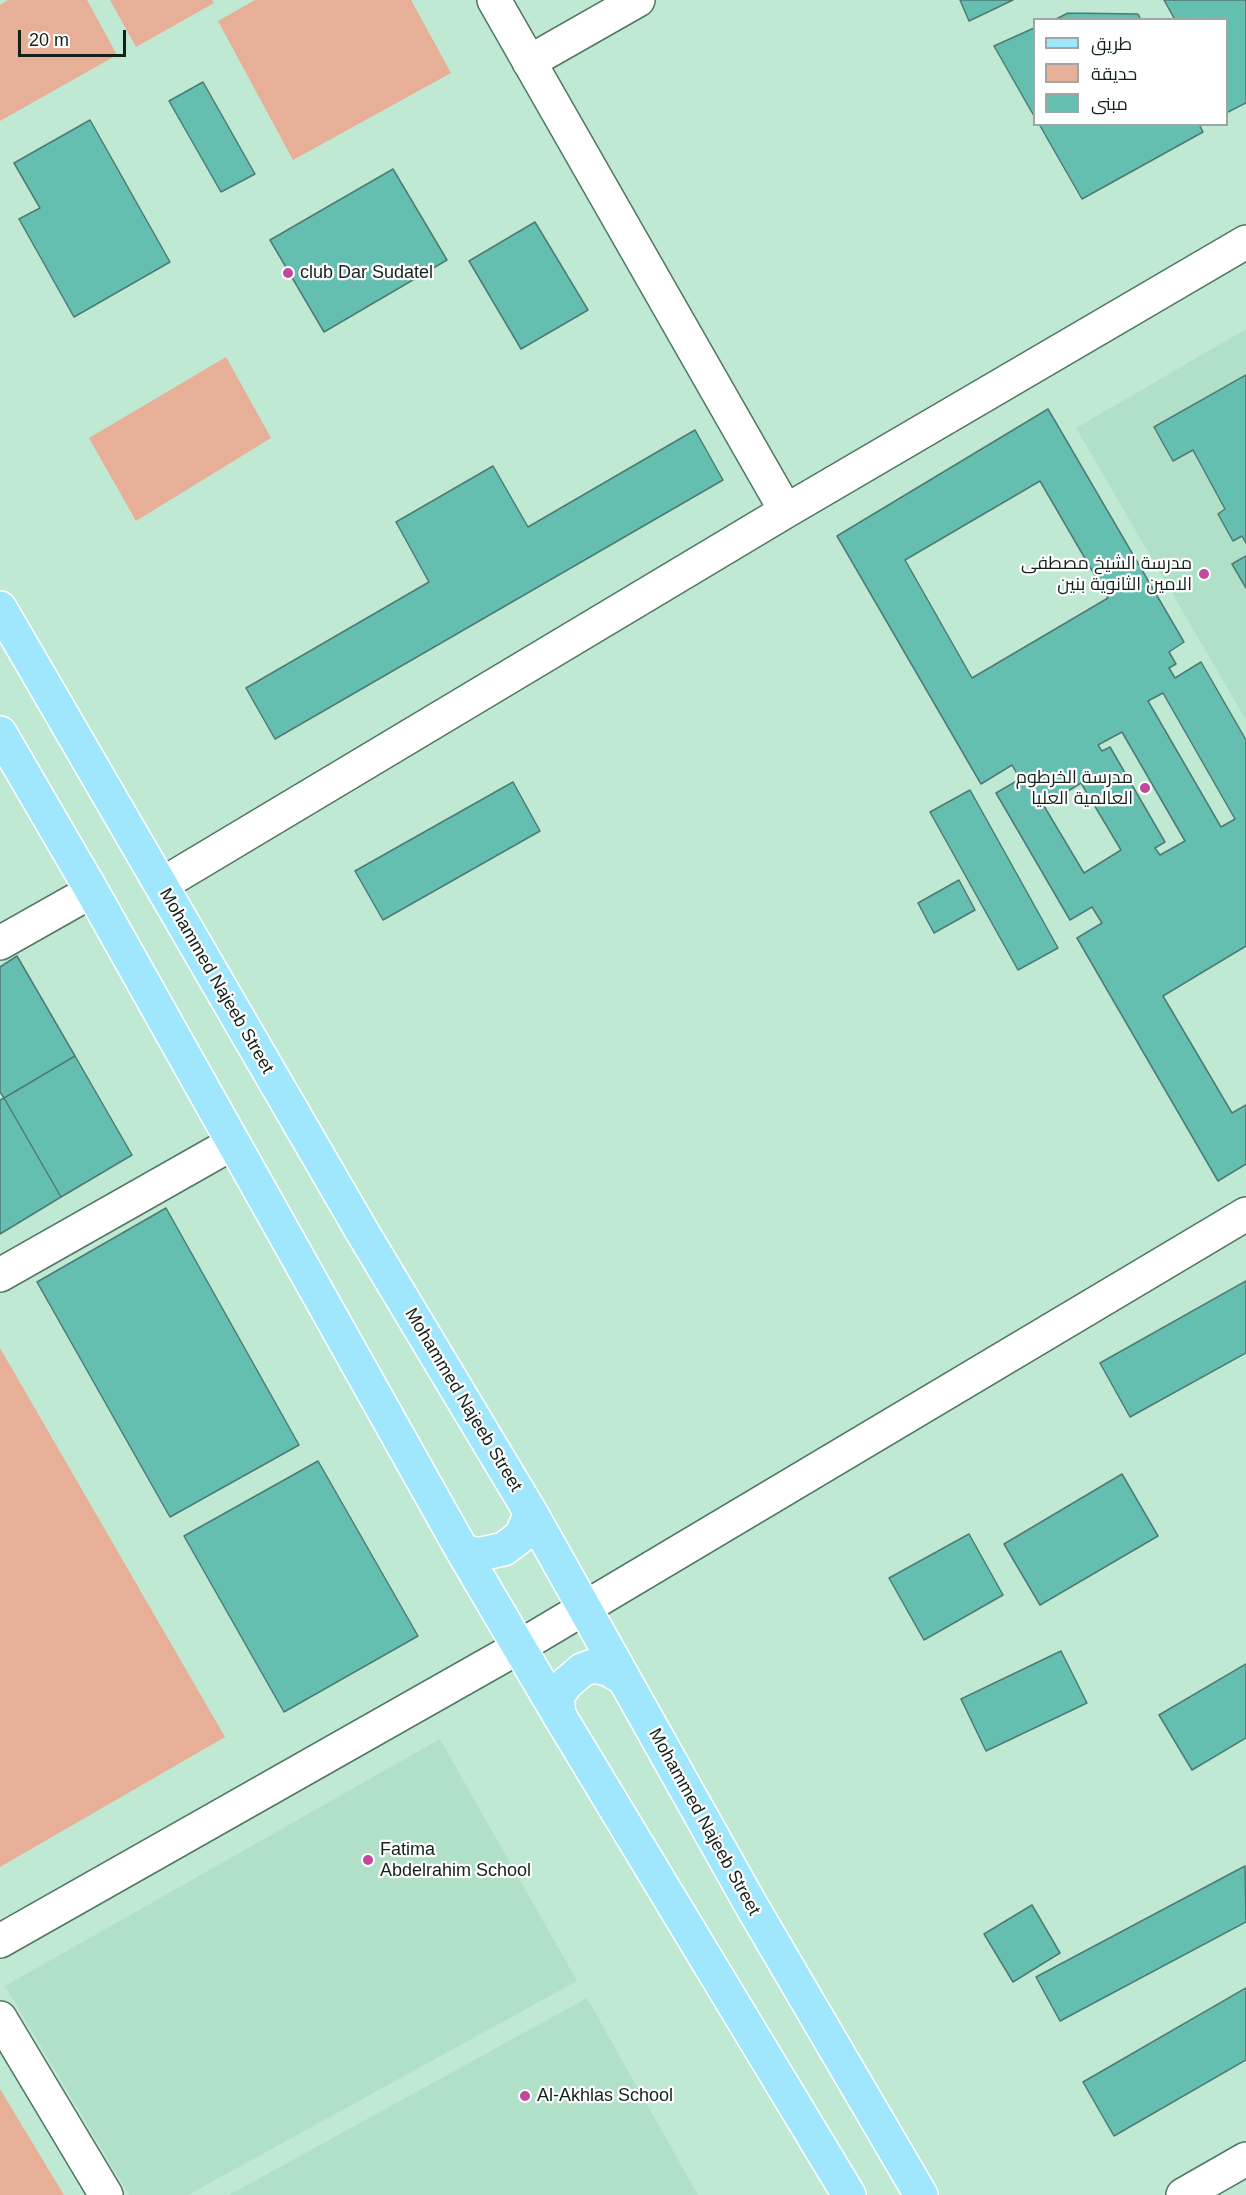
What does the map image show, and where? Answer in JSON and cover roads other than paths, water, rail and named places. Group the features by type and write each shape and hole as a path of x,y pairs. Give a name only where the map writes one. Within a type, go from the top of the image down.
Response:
{"main road":[{"name":"Mohammed Najeeb Street","path":"0,608 363,1233 531,1513 750,1903 921,2195"},
{"path":"0,733 92,891 462,1550 849,2195"},
{"path":"462,1550 481,1554 504,1549 521,1536 531,1513"},
{"path":"559,1715 557,1696 567,1683 582,1670 593,1666 608,1669 623,1678"}],"street":[{"path":"494,0 786,512"},
{"path":"529,62 638,0"},
{"path":"160,885 786,512 1246,242"},
{"path":"0,942 92,891"},
{"path":"0,1275 233,1143"},
{"path":"0,1941 519,1647 1246,1214"},
{"path":"0,2018 106,2195"},
{"path":"1184,2195 1246,2159"}],"place":[{"name":"club Dar Sudatel","path":"288,273"},
{"name":"مدرسة الشيخ مصطفى الامين الثانوية بنين","path":"1204,574"},
{"name":"مدرسة الخرطوم العالمية العليا","path":"1145,788"},
{"name":"Fatima Abdelrahim School","path":"368,1860"},
{"name":"Al-Akhlas School","path":"525,2096"}]}
